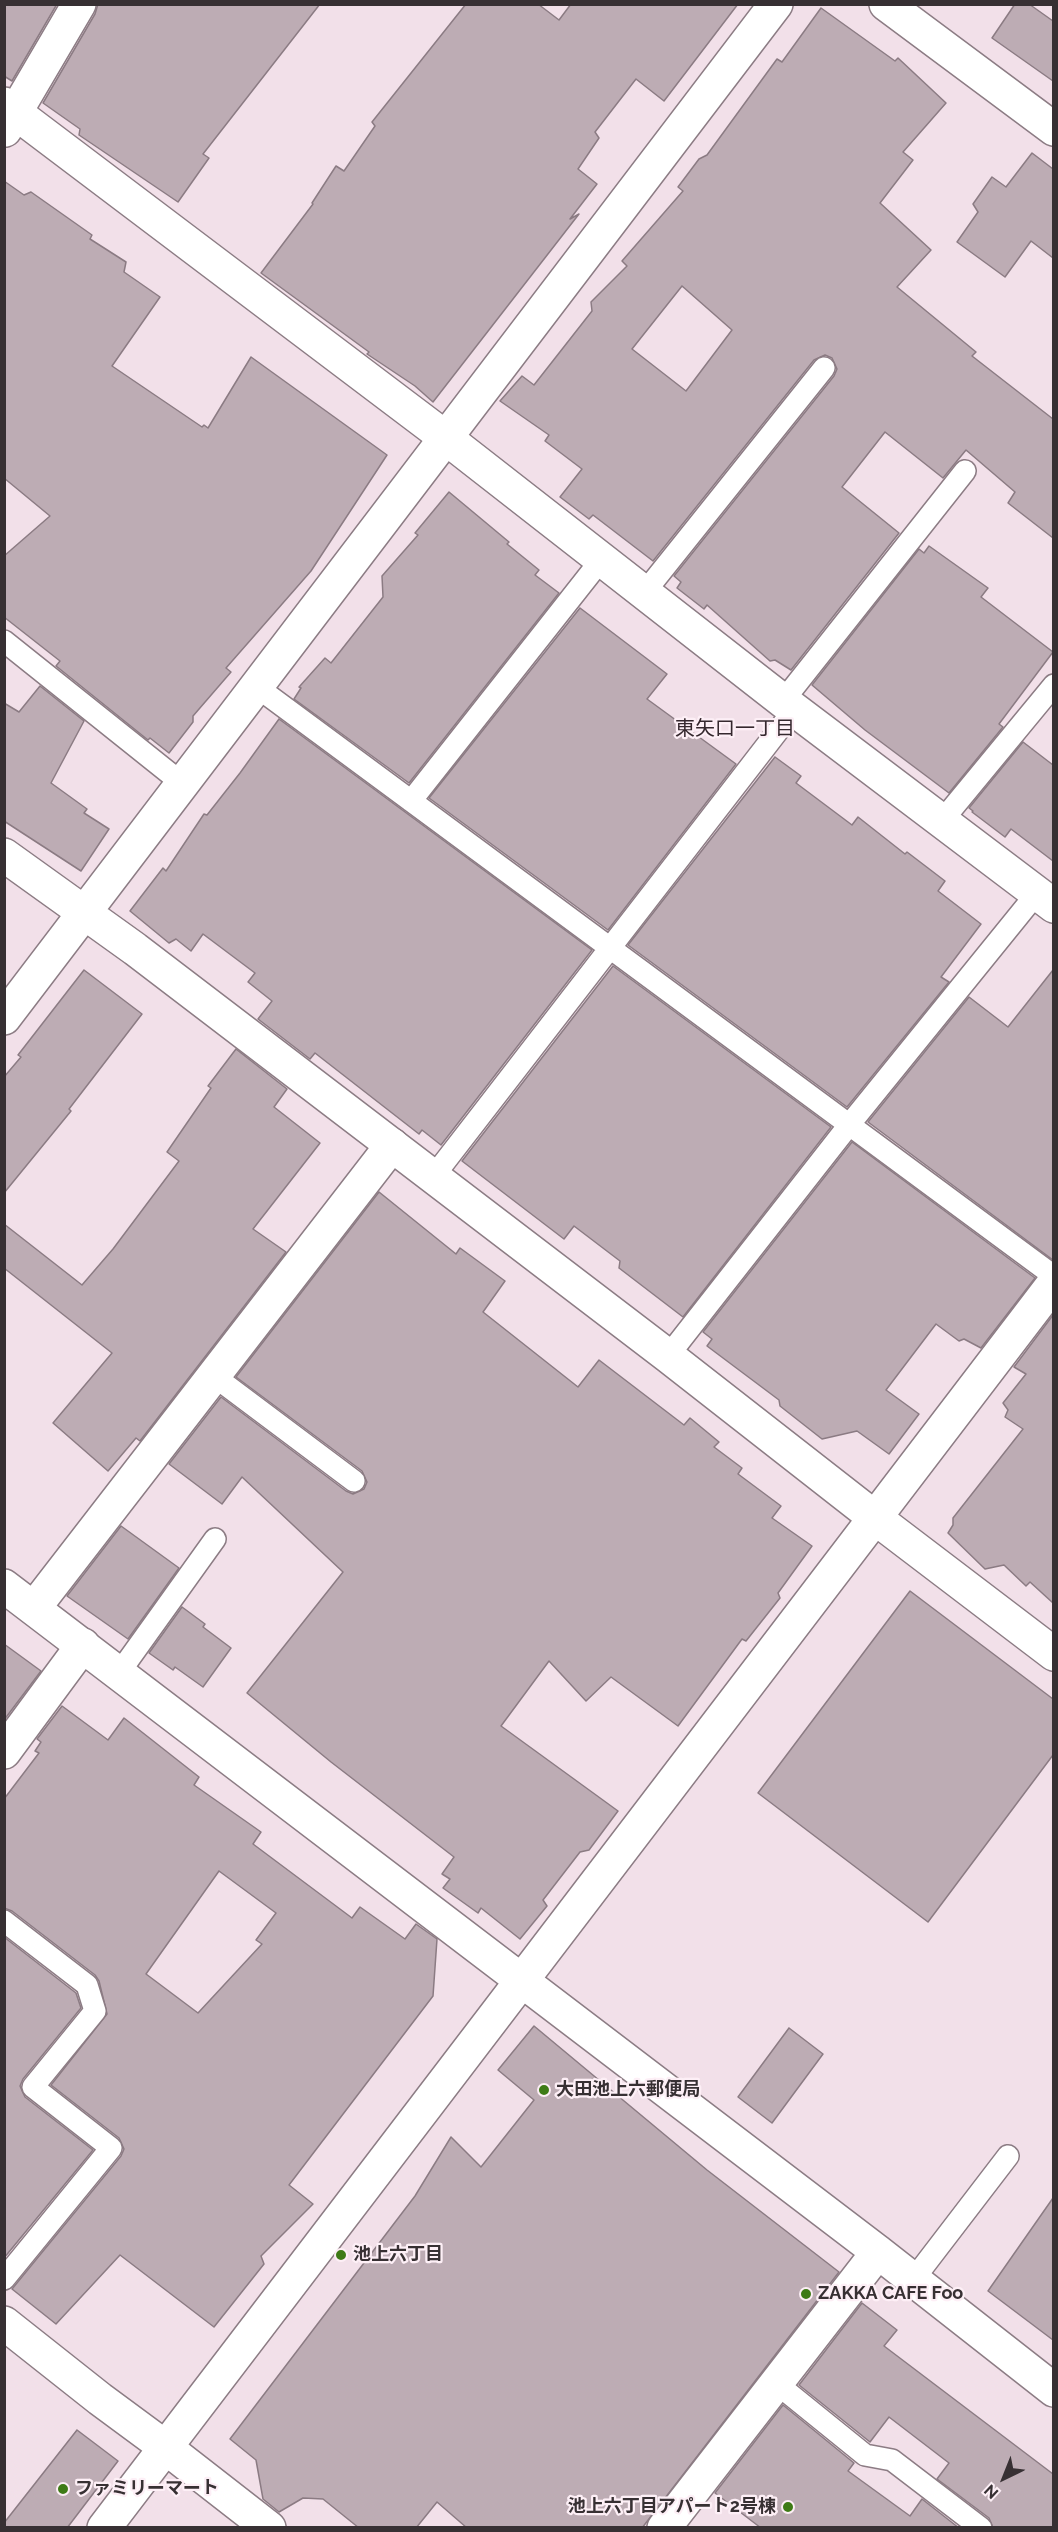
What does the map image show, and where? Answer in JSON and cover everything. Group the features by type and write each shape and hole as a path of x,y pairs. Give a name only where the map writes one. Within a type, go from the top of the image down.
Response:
{"street":[{"path":"79,4 8,116 446,438 601,560 1045,900"},
{"path":"4,1018 776,4"},
{"path":"886,4 1053,129"},
{"path":"4,855 86,911 1053,1654"},
{"path":"34,1608 392,1145"},
{"path":"104,2528 1053,1282"},
{"path":"4,1586 1053,2388"},
{"path":"4,1752 83,1646"},
{"path":"666,2527 878,2252"},
{"path":"4,2323 269,2528"}],"lane":[{"path":"644,593 824,368"},
{"path":"433,1177 611,949 789,705 965,471"},
{"path":"411,801 601,560"},
{"path":"4,641 183,784"},
{"path":"941,822 1053,685"},
{"path":"257,687 1053,1276"},
{"path":"668,1356 849,1125 1045,900"},
{"path":"214,1376 354,1481"},
{"path":"119,1673 215,1539"},
{"path":"4,1921 87,1985 95,2011 33,2087 111,2148 4,2279"},
{"path":"913,2280 1008,2156"},
{"path":"776,2383 865,2455 892,2460 981,2528"}],"building":[{"path":"4,4 57,4 12,81 4,76"},
{"path":"98,4 320,4 203,154 209,158 178,202 79,135 80,129 43,103 95,14"},
{"path":"466,4 538,4 559,20 571,4 738,4 664,101 636,79 595,132 599,138 578,169 597,184 570,219 579,214 433,402 415,386 367,354 369,352 261,273 313,204 336,166 344,171 375,126 372,122"},
{"path":"1015,4 1029,4 1053,21 1053,81 992,38"},
{"path":"821,8 895,61 898,58 946,103 903,152 913,160 880,203 931,250 897,287 976,352 972,356 1053,419 1053,538 1008,503 1015,492 966,450 943,478 885,432 842,487 899,533 791,670 775,660 770,661 707,605 704,609 677,588 681,582 674,576 834,376 837,369 832,358 825,355 814,360 653,561 593,515 589,519 560,497 582,469 545,441 549,435 500,401 522,376 534,385 592,311 591,302 627,266 622,261 683,191 678,187 699,159 707,155 777,59 782,62","holes":["682,286 732,330 686,391 632,349"]},
{"path":"1032,153 1053,169 1053,258 1031,241 1005,277 957,242 978,212 973,204 992,177 1006,187"},
{"path":"4,181 24,195 31,192 92,235 90,239 126,262 124,272 160,297 112,366 202,427 204,425 208,428 251,357 387,455 311,571 226,668 231,672 193,716 193,722 169,753 150,738 148,740 56,666 60,661 4,617 4,556 50,516 4,478"},
{"path":"449,492 509,542 507,544 539,570 535,575 559,593 409,783 294,699 301,688 299,687 325,658 331,663 383,597 382,576 418,535 415,533"},
{"path":"929,546 988,588 981,597 1053,652 999,724 1003,727 949,793 865,730 812,685 919,549 924,553"},
{"path":"580,608 667,674 647,699 736,764 608,930 429,798"},
{"path":"40,686 84,721 51,783 87,809 84,813 109,829 81,871 4,821 4,703 19,712"},
{"path":"279,719 592,950 441,1145 422,1130 419,1134 315,1053 310,1059 258,1019 272,1001 248,982 255,973 203,934 191,951 176,939 169,943 130,911 163,868 166,871 204,814 207,815"},
{"path":"1023,742 1053,765 1053,861 1011,829 1005,837 969,808"},
{"path":"775,757 801,776 796,783 852,825 858,817 905,854 907,852 945,881 938,891 981,924 941,977 949,982 847,1107 628,945"},
{"path":"613,966 831,1127 683,1317 619,1268 620,1261 574,1226 564,1239 462,1161"},
{"path":"84,970 142,1014 69,1109 71,1111 4,1193 4,1077 21,1057 18,1055"},
{"path":"1053,970 1053,1260 868,1122 969,997 1008,1027"},
{"path":"236,1049 287,1089 274,1107 320,1143 253,1229 286,1252 140,1441 136,1438 108,1471 53,1423 112,1353 4,1268 4,1224 82,1285 113,1249 179,1161 167,1152 211,1088 208,1086"},
{"path":"852,1142 1035,1278 981,1348 964,1339 959,1341 936,1324 886,1390 919,1414 889,1454 857,1431 822,1439 780,1406 779,1400 707,1346 712,1339 703,1332"},
{"path":"379,1192 456,1254 460,1248 505,1281 483,1312 578,1387 599,1360 684,1425 690,1418 719,1442 714,1447 742,1468 738,1474 781,1506 772,1518 812,1546 778,1593 780,1598 746,1641 742,1639 678,1726 611,1677 586,1701 549,1661 501,1726 618,1811 589,1850 580,1852 543,1900 547,1906 520,1939 481,1908 478,1913 443,1888 450,1879 442,1874 454,1857 331,1762 247,1693 343,1572 242,1477 222,1504 169,1464 221,1397 346,1491 353,1494 364,1489 367,1482 362,1471 236,1377"},
{"path":"1053,1315 1053,1603 1030,1582 1026,1586 1004,1565 985,1569 948,1533 953,1525 953,1518 1023,1429 1005,1417 1008,1410 1003,1403 1026,1374 1014,1367"},
{"path":"121,1526 179,1568 128,1639 67,1596"},
{"path":"910,1591 1053,1699 1053,1755 928,1922 758,1793"},
{"path":"182,1607 205,1624 203,1627 231,1648 203,1687 175,1667 173,1670 149,1653"},
{"path":"4,1644 41,1671 4,1720"},
{"path":"62,1706 108,1740 124,1718 199,1777 194,1785 261,1832 253,1844 352,1918 360,1907 405,1939 416,1924 437,1939 433,1996 289,2185 313,2204 261,2256 264,2264 214,2327 120,2255 56,2324 12,2289 121,2156 124,2149 119,2138 51,2085 107,2014 99,1981 95,1975 12,1911 4,1908 4,1799 39,1753 35,1751 41,1742 37,1739","holes":["219,1871 276,1913 256,1940 262,1944 198,2013 146,1974"]},
{"path":"4,1937 76,1993 81,2008 23,2079 20,2086 25,2097 93,2150 4,2258"},
{"path":"534,2026 707,2170 839,2272 642,2528 467,2528 437,2502 416,2528 359,2528 323,2499 303,2498 279,2512 263,2499 256,2460 230,2439 415,2196 451,2137 481,2167 534,2100 498,2070"},
{"path":"789,2028 823,2054 772,2123 738,2097"},
{"path":"1053,2198 1053,2340 988,2291"},
{"path":"862,2303 897,2330 884,2346 1053,2474 1053,2528 993,2528 989,2518 937,2479 949,2463 889,2417 870,2442 799,2385"},
{"path":"783,2405 854,2463 848,2471 910,2516 922,2499 959,2528 761,2528 715,2493"},
{"name":"ファミリーマート","path":"77,2430 118,2461 67,2528 4,2528 4,2523"}],"place":[{"name":"大田池上六郵便局","path":"544,2090"},
{"name":"池上六丁目","path":"341,2255"},
{"name":"ZAKKA CAFE Foo","path":"806,2294"},
{"name":"ファミリーマート","path":"63,2489"},
{"name":"池上六丁目アパート2号棟","path":"788,2507"}],"district":[{"name":"東矢口一丁目","path":"735,729"}]}
